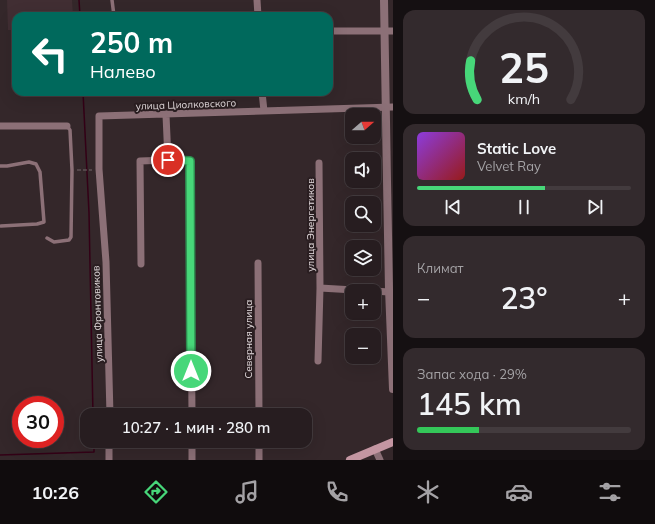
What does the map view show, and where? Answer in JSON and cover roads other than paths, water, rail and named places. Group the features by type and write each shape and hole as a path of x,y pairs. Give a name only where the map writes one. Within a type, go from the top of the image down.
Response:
{"main road":[{"path":"350,460 393,442"}],"street":[{"path":"257,0 258,12"},
{"path":"384,0 389,31 393,389"},
{"path":"333,31 389,31"},
{"path":"262,96 264,112"},
{"name":"улица Циолковского","path":"103,212 99,169 99,116 390,107"},
{"path":"166,115 168,160"},
{"path":"0,126 67,126"},
{"path":"141,264 140,161 190,161 192,408"},
{"name":"улица Энергетиков","path":"318,361 320,288 319,163"},
{"name":"улица Фронтовиков","path":"103,212 106,262 110,408"},
{"name":"Северная улица","path":"258,263 259,408"},
{"path":"320,288 345,289"},
{"path":"381,291 391,290"},
{"path":"109,460 110,448"},
{"path":"192,448 192,460"},
{"path":"259,448 259,460"},
{"path":"375,449 380,460"}],"lane":[{"path":"112,0 114,12"},
{"path":"47,238 54,242 69,240 71,237 72,170 70,130 67,126"},
{"path":"0,166 29,162 36,164 40,172 44,222 37,224 1,226"}],"waterway":[{"path":"79,0 80,12"},
{"path":"83,96 89,213 93,408"},
{"path":"0,455 94,452 94,448"}]}
